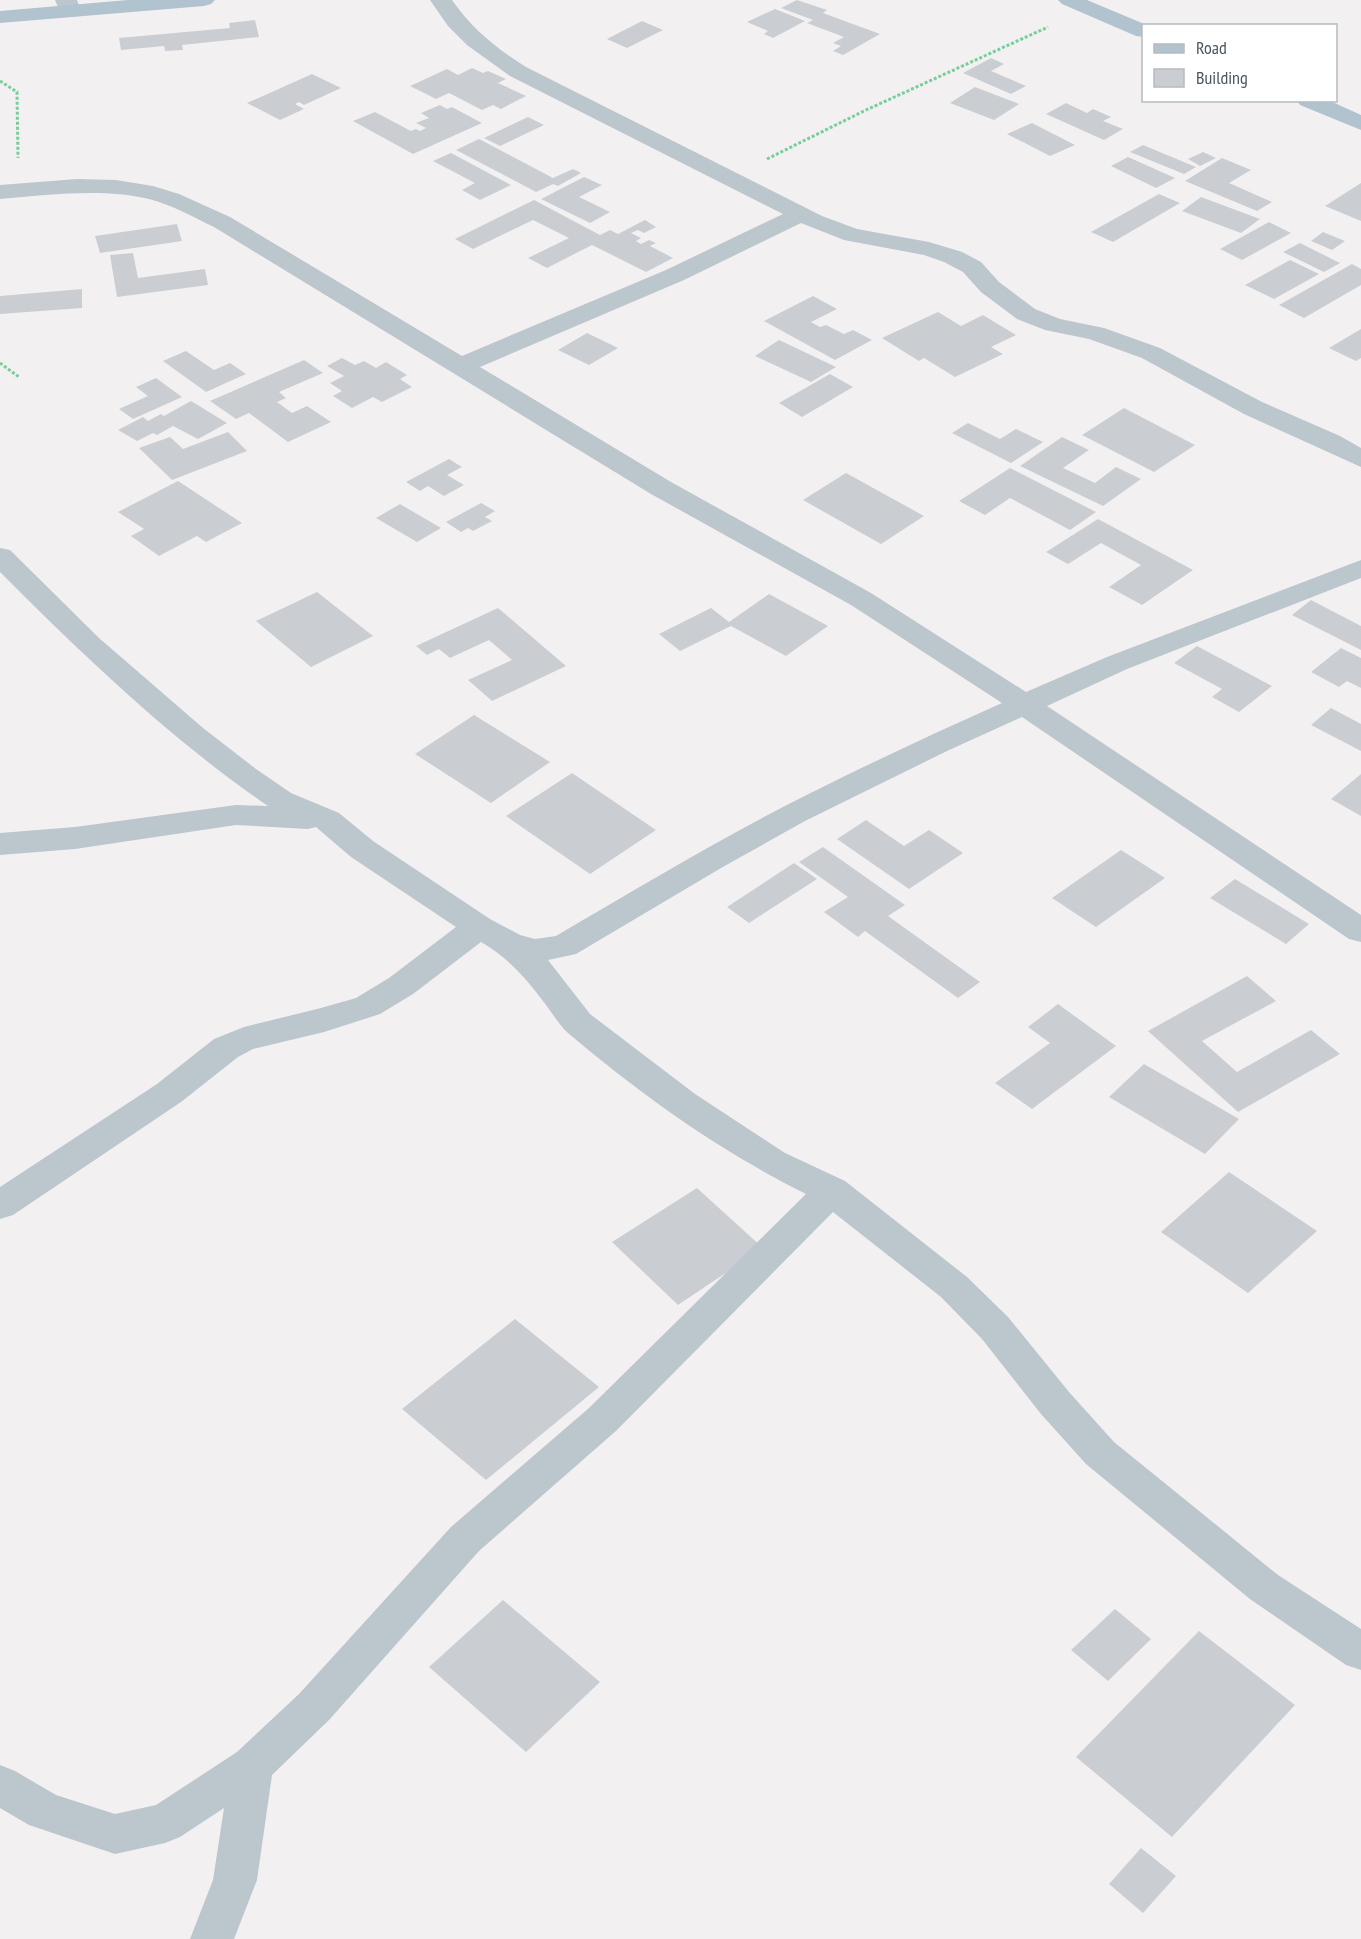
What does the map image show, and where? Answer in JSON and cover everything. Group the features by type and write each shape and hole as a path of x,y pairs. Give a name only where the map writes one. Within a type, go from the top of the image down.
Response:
{"main road":[{"path":"0,16 68,6 204,0"},
{"path":"1079,4 1142,31"},
{"path":"1313,102 1361,123"}],"street":[{"path":"441,0 453,21 475,43 499,59 545,85 802,214 852,235 929,249 953,257 972,267 996,293 1026,314 1054,326 1095,333 1151,353 1253,408 1321,437 1361,459"},
{"path":"0,192 61,188 114,188 153,193 222,222 661,488 861,599 1024,704 1361,931"},
{"path":"461,366 675,275 756,234 802,214"},
{"path":"0,556 89,644 192,735 280,800 328,820 362,849 479,927 511,945 538,970 578,1023 587,1030 713,1123 773,1162 832,1191 954,1287 995,1328 1055,1403 1100,1453 1264,1587 1361,1652"},
{"path":"511,945 535,950 564,946 710,860 794,814 1024,704 1117,663 1361,568"},
{"path":"0,844 75,838 236,815 328,820"},
{"path":"0,1205 169,1093 226,1048 244,1039 324,1020 368,1006 401,986 479,927"},
{"path":"0,1785 44,1811 115,1834 165,1823 252,1766 314,1707 465,1539 603,1419 832,1191"},
{"path":"212,1939 235,1880 252,1766"}],"path":[{"path":"734,180 806,139 1079,4"},
{"path":"0,81 17,92 19,168 27,174 61,188"},
{"path":"0,363 19,377"}],"building":[{"path":"797,0 827,10 823,13 880,34 843,55 833,51 841,46 833,43 844,37 807,23 813,20 781,8"},
{"path":"775,9 805,21 773,38 764,34 768,31 747,22"},
{"path":"255,20 259,37 182,45 183,50 165,51 164,46 121,50 119,38 230,28 229,23"},
{"path":"642,21 663,30 627,48 607,39"},
{"path":"991,58 1004,64 991,71 1026,86 1011,94 963,73"},
{"path":"472,68 483,73 488,71 506,79 498,83 526,96 501,109 493,105 482,110 449,93 436,99 410,86 447,69 458,75"},
{"path":"312,74 341,88 304,105 299,102 295,104 304,109 280,120 247,103"},
{"path":"975,87 1019,104 994,120 950,103"},
{"path":"1066,103 1087,113 1093,109 1111,117 1103,121 1123,129 1104,140 1046,114"},
{"path":"440,105 447,109 452,107 482,123 413,154 353,121 375,112 411,131 416,129 420,131 426,128 416,123 429,118 421,113"},
{"path":"528,117 544,125 500,146 484,138"},
{"path":"1032,123 1075,145 1050,156 1007,134"},
{"path":"479,139 553,178 573,169 581,173 558,186 553,184 536,192 456,150"},
{"path":"1143,145 1196,167 1184,174 1130,152"},
{"path":"1203,152 1216,158 1200,166 1188,159"},
{"path":"451,153 511,185 480,200 462,190 475,183 433,161"},
{"path":"1128,157 1175,178 1156,188 1111,166"},
{"path":"1222,158 1251,170 1229,183 1272,202 1257,211 1185,181"},
{"path":"584,177 602,185 579,197 610,212 590,223 541,199"},
{"path":"1361,183 1361,221 1325,206"},
{"path":"1159,194 1180,203 1113,242 1091,232"},
{"path":"1201,197 1260,219 1241,233 1182,211"},
{"path":"534,200 600,235 610,230 618,234 645,220 656,227 644,233 638,230 631,233 641,238 636,241 641,244 649,240 656,243 650,246 673,258 646,272 592,245 547,268 528,258 569,238 533,220 473,249 455,239"},
{"path":"1269,222 1291,233 1242,260 1220,249"},
{"path":"177,224 182,241 100,253 95,236"},
{"path":"1323,232 1345,241 1332,250 1311,241"},
{"path":"1300,243 1340,263 1324,272 1283,252"},
{"path":"133,253 138,278 205,269 208,285 117,297 110,255"},
{"path":"1290,260 1319,274 1274,299 1245,285"},
{"path":"1352,264 1361,269 1361,285 1304,318 1279,305"},
{"path":"82,289 82,308 0,314 0,296"},
{"path":"813,296 837,309 811,322 820,327 826,325 844,334 853,330 872,340 835,360 764,321"},
{"path":"938,312 961,326 983,315 1016,335 991,347 1003,354 955,377 924,358 919,361 882,338"},
{"path":"1361,329 1361,358 1356,361 1329,348"},
{"path":"587,333 618,348 589,365 558,350"},
{"path":"779,340 836,367 811,382 755,356"},
{"path":"186,351 214,370 230,363 246,374 206,392 163,361"},
{"path":"342,358 355,365 364,361 376,368 386,362 407,375 400,379 412,387 382,402 373,397 352,408 333,396 342,391 330,383 344,376 327,366"},
{"path":"304,360 323,373 279,392 286,398 277,402 292,413 307,406 331,422 288,442 249,413 236,419 210,401"},
{"path":"830,374 853,387 802,417 779,403"},
{"path":"156,378 182,397 133,419 119,409 148,396 136,387"},
{"path":"191,401 227,423 198,439 173,426 157,435 153,433 137,441 118,430 143,417 148,421 161,414 164,416"},
{"path":"1124,408 1195,445 1154,472 1082,435"},
{"path":"968,423 1000,439 1016,429 1043,442 1011,463 952,433"},
{"path":"228,432 247,451 172,480 139,448 170,437 183,449"},
{"path":"1062,437 1089,450 1063,468 1095,483 1116,467 1141,479 1103,506 1020,466"},
{"path":"449,459 462,467 447,475 464,485 444,496 428,486 420,491 406,482"},
{"path":"1010,468 1096,512 1070,530 1010,498 985,515 959,501"},
{"path":"846,473 924,516 881,544 803,500"},
{"path":"178,481 242,523 206,542 197,536 159,556 131,536 144,529 118,512"},
{"path":"481,503 495,511 485,517 492,521 473,531 468,528 461,532 446,522"},
{"path":"400,504 441,528 417,542 376,518"},
{"path":"1098,519 1193,570 1142,605 1109,587 1141,565 1101,543 1068,564 1046,552"},
{"path":"317,592 373,636 311,667 256,621"},
{"path":"769,594 828,626 786,656 731,626 680,651 659,634 711,608 729,622"},
{"path":"1311,600 1361,626 1361,650 1292,615"},
{"path":"498,608 566,666 492,701 468,680 512,660 489,640 450,658 439,649 427,655 416,646"},
{"path":"1197,646 1272,686 1239,712 1212,697 1222,689 1174,663"},
{"path":"1341,648 1361,658 1361,688 1347,681 1339,687 1311,672"},
{"path":"1331,708 1361,724 1361,751 1311,725"},
{"path":"474,715 550,762 491,803 415,754"},
{"path":"572,773 656,830 590,874 506,816"},
{"path":"1361,774 1361,816 1331,799"},
{"path":"866,820 904,846 929,830 963,853 909,889 837,839"},
{"path":"823,847 905,905 888,916 980,982 958,998 865,931 858,937 824,912 848,897 799,862"},
{"path":"1121,850 1165,878 1096,927 1052,898"},
{"path":"794,863 817,879 749,923 727,907"},
{"path":"1235,879 1309,924 1286,944 1210,898"},
{"path":"1247,976 1276,1001 1202,1041 1237,1072 1311,1030 1340,1054 1238,1112 1148,1031"},
{"path":"1058,1004 1116,1046 1032,1109 995,1083 1050,1043 1028,1027"},
{"path":"1144,1064 1239,1119 1205,1154 1109,1097"},
{"path":"1229,1172 1317,1231 1248,1293 1161,1232"},
{"path":"697,1188 763,1248 678,1305 612,1242"},
{"path":"515,1319 599,1387 486,1480 402,1409"},
{"path":"503,1600 600,1682 526,1752 429,1667"},
{"path":"1115,1609 1151,1639 1108,1681 1071,1650"},
{"path":"1199,1631 1295,1705 1172,1837 1076,1757"},
{"path":"1141,1848 1176,1876 1143,1913 1109,1884"}]}
